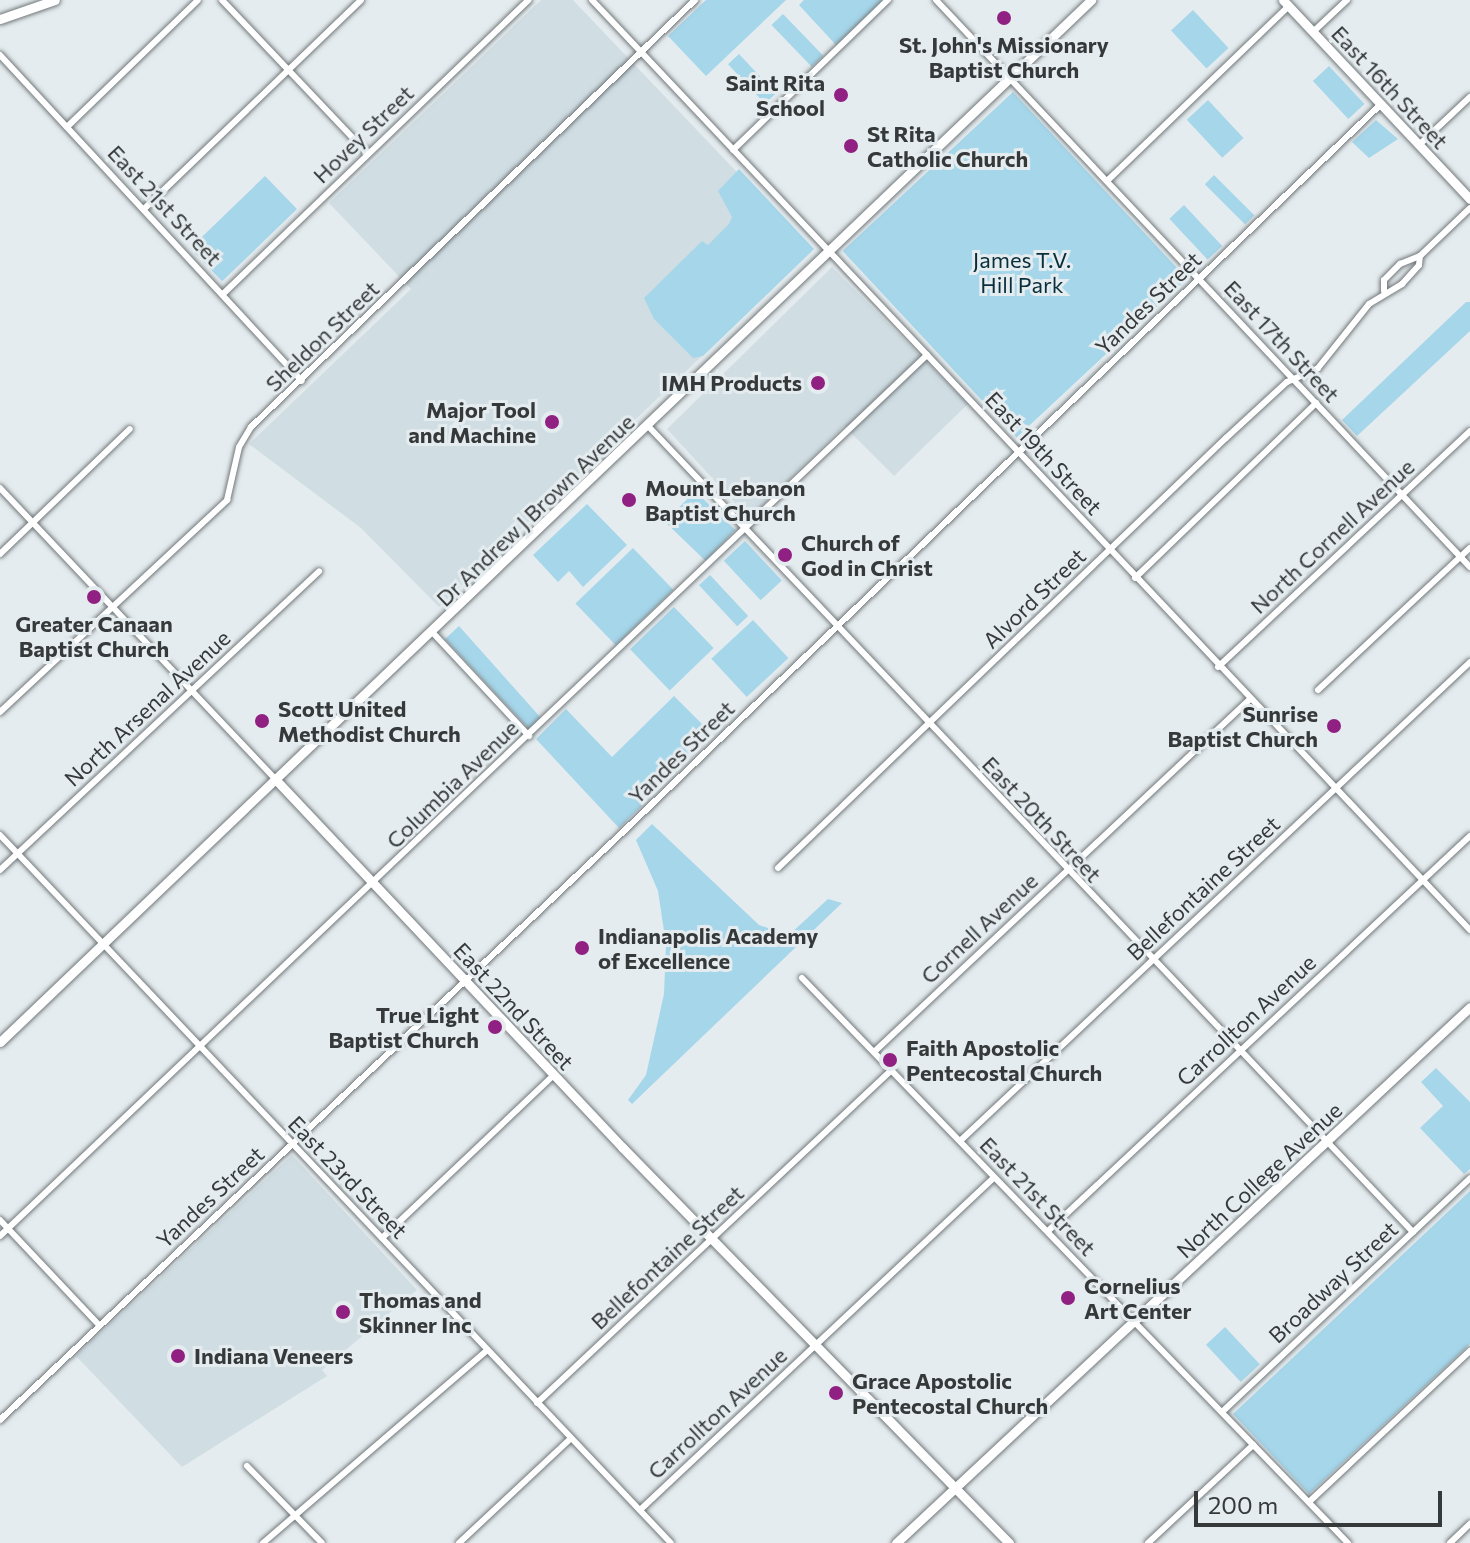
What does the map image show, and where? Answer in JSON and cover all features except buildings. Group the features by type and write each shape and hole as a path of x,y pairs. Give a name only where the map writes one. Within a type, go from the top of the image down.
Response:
{"main road":[{"path":"0,19 55,0"},
{"name":"Dr Andrew J Brown Avenue","path":"0,1042 649,427 1091,0"},
{"name":"East 16th Street","path":"1286,3 1470,199"},
{"name":"East 22nd Street","path":"277,781 554,1075 1009,1543"},
{"name":"North College Avenue","path":"896,1543 1470,1007"}],"street":[{"path":"67,127 198,0"},
{"path":"222,0 368,154"},
{"path":"144,209 361,0"},
{"name":"Hovey Street","path":"223,294 528,0"},
{"name":"East 19th Street","path":"592,0 1249,700 1470,930"},
{"name":"Sheldon Street","path":"0,712 227,500 243,438 695,0"},
{"path":"733,150 888,0"},
{"name":"East 17th Street","path":"936,0 1470,567"},
{"path":"1313,32 1347,0"},
{"path":"1107,181 1286,3"},
{"name":"East 21st Street","path":"0,55 302,381"},
{"path":"1419,145 1470,97"},
{"name":"Yandes Street","path":"0,1420 838,627 1381,104"},
{"name":"Alvord Street","path":"1384,291 1384,280 1400,264 1420,256 1470,208"},
{"name":"Alvord Street","path":"778,868 1109,550 1294,380 1306,378 1325,361 1384,291 1402,284 1419,265 1420,256"},
{"name":"Columbia Avenue","path":"0,1236 927,355"},
{"path":"1135,578 1316,403"},
{"name":"East 20th Street","path":"649,427 1066,872 1413,1232"},
{"path":"0,554 130,429"},
{"name":"North Cornell Avenue","path":"1218,667 1470,431"},
{"name":"East 22nd Street","path":"0,488 277,781"},
{"path":"1318,690 1470,548"},
{"name":"North Arsenal Avenue","path":"0,870 319,572"},
{"path":"433,633 529,736"},
{"name":"Bellefontaine Street","path":"960,1141 1470,662"},
{"name":"Cornell Avenue","path":"874,1052 1249,700"},
{"name":"East 23rd Street","path":"0,835 667,1542"},
{"name":"Carrollton Avenue","path":"1048,1231 1470,836"},
{"name":"East 21st Street","path":"802,978 1348,1543"},
{"name":"Bellefontaine Street","path":"537,1403 891,1070"},
{"path":"382,1238 554,1075"},
{"name":"Carrollton Avenue","path":"640,1510 994,1177"},
{"name":"Broadway Street","path":"1222,1412 1470,1178"},
{"path":"0,1220 99,1325"},
{"path":"263,1543 486,1351"},
{"path":"1309,1502 1470,1351"},
{"path":"459,1543 570,1439"},
{"path":"1148,1543 1253,1445"},
{"path":"247,1466 322,1543"},
{"path":"1450,1543 1470,1524"}],"shaded area":[{"path":"541,0 573,0 812,251 439,607 361,528 249,444 411,289 329,203"},
{"path":"832,267 968,404 894,476 844,426 749,518 667,429"},
{"path":"292,1155 417,1290 322,1370 327,1376 182,1467 76,1356"}],"green space":[{"path":"706,0 786,0 706,76 668,36"},
{"path":"804,0 883,0 836,45 799,5"},
{"path":"1193,10 1228,48 1207,68 1171,30"},
{"path":"783,14 823,56 812,67 771,25"},
{"path":"739,54 776,93 765,104 728,64"},
{"path":"1329,66 1364,104 1348,119 1313,81"},
{"name":"James T.V. Hill Park","path":"1013,92 1187,278 1017,437 843,251"},
{"path":"1208,100 1243,138 1222,158 1187,120"},
{"path":"1376,120 1398,139 1369,158 1352,142"},
{"path":"739,169 814,249 703,356 693,358 654,319 644,298 702,241 708,245 729,224 732,217 718,191"},
{"path":"1214,175 1254,215 1245,224 1205,184"},
{"path":"265,176 297,209 222,281 190,248"},
{"path":"1184,205 1222,246 1208,260 1169,219"},
{"path":"1466,302 1470,302 1470,331 1357,436 1342,420"},
{"path":"695,491 735,530 705,561 665,522"},
{"path":"587,504 627,545 583,587 569,571 558,582 533,555"},
{"path":"745,541 782,580 761,600 724,561"},
{"path":"633,548 673,590 616,645 575,604"},
{"path":"710,575 748,616 737,626 699,585"},
{"path":"674,607 714,648 670,690 630,649"},
{"path":"753,620 788,658 747,697 711,659"},
{"path":"459,626 541,718 534,726 528,728 445,639"},
{"path":"674,696 711,733 640,799 644,804 619,828 536,739 566,709 612,757"},
{"path":"652,824 759,925 789,935 828,899 842,903 632,1104 628,1100 646,1075 664,994 666,944 658,891 636,840"},
{"path":"1436,1068 1470,1102 1470,1169 1464,1174 1420,1128 1443,1106 1421,1082"},
{"path":"1470,1191 1470,1344 1309,1494 1233,1414"},
{"path":"1225,1327 1260,1364 1241,1382 1206,1345"}],"place":[{"name":"St. John's Missionary Baptist Church","path":"1004,18"},
{"name":"Saint Rita School","path":"841,95"},
{"name":"St Rita Catholic Church","path":"851,146"},
{"name":"IMH Products","path":"818,383"},
{"name":"Major Tool and Machine","path":"552,422"},
{"name":"Mount Lebanon Baptist Church","path":"629,500"},
{"name":"Church of God in Christ","path":"785,555"},
{"name":"Greater Canaan Baptist Church","path":"94,597"},
{"name":"Scott United Methodist Church","path":"262,721"},
{"name":"Sunrise Baptist Church","path":"1334,726"},
{"name":"Indianapolis Academy of Excellence","path":"582,948"},
{"name":"True Light Baptist Church","path":"495,1027"},
{"name":"Faith Apostolic Pentecostal Church","path":"890,1060"},
{"name":"Cornelius Art Center","path":"1068,1298"},
{"name":"Thomas and Skinner Inc","path":"343,1312"},
{"name":"Indiana Veneers","path":"178,1356"},
{"name":"Grace Apostolic Pentecostal Church","path":"836,1393"}]}
